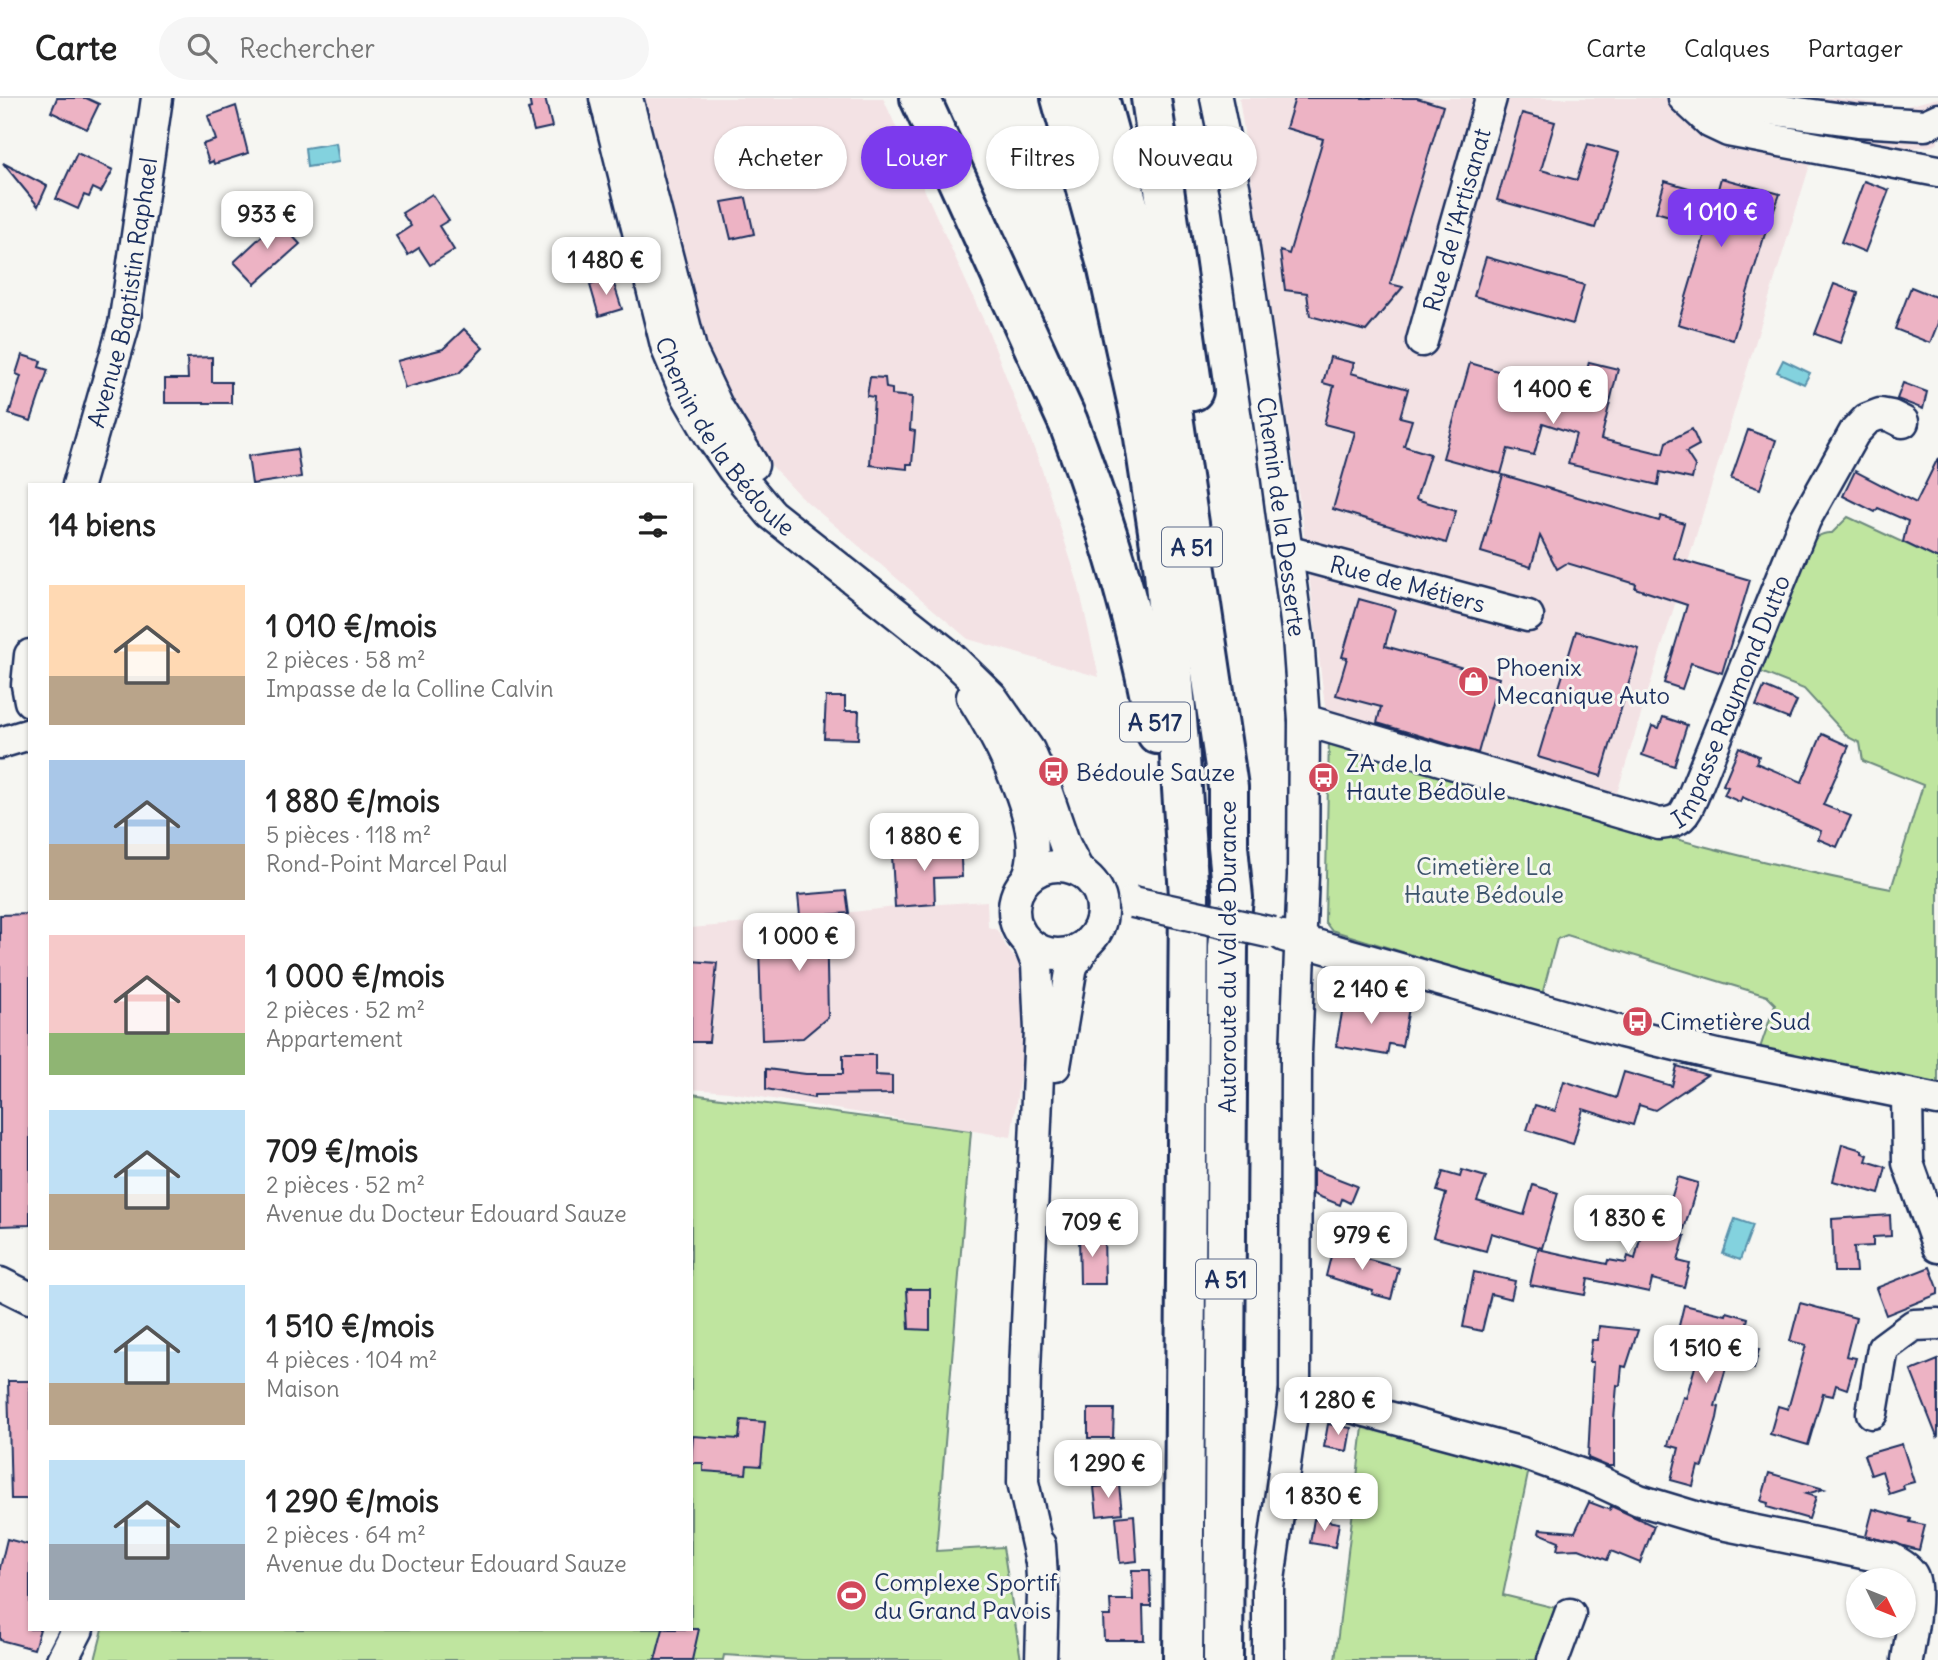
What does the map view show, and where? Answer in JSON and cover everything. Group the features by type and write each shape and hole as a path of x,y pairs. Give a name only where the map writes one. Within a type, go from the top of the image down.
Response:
{"highway":[{"name":"A 517","path":"920,98 1068,422 1102,512 1143,662 1166,793 1175,891 1185,1389"},
{"name":"Autoroute du Val de Durance","path":"1061,98 1108,269 1142,424 1164,570 1179,743 1189,895 1183,1660"},
{"name":"Autoroute du Val de Durance","path":"1099,98 1136,234 1172,409 1228,787 1228,846 1233,898 1227,947 1223,1660"},
{"name":"A 517","path":"1151,98 1180,288 1222,609 1228,787"}],"street":[{"name":"Avenue Baptistin Raphael","path":"79,483 124,325 157,98"},
{"name":"Chemin de la Bédoule","path":"605,98 667,349 686,394 711,437 740,478 771,514 930,639 992,697 1029,750 1065,845 1086,876"},
{"name":"Chemin de la Bédoule","path":"627,98 692,354 718,408 761,478 821,554"},
{"name":"Chemin de la Desserte","path":"1216,98 1237,201 1286,551 1301,669 1304,720 1287,936 1296,1054 1295,1392 1268,1587 1268,1660"},
{"name":"Rue de l’Artisanat","path":"1422,341 1491,98"},
{"path":"1685,98 1737,102 1894,123 1925,125 1938,119"},
{"path":"1685,98 1711,123 1728,131 1938,171"},
{"name":"Impasse Raymond Dutto","path":"1304,720 1659,824 1675,823 1685,813 1689,804 1805,520 1854,433 1867,419 1880,414 1903,422"},
{"name":"Rue de Métiers","path":"1286,551 1528,616"},
{"name":"Chemin de la Bédoule","path":"930,639 958,674 996,739 1012,774 1031,827 1032,867 1027,878"},
{"path":"0,743 28,735"},
{"path":"1041,1660 1041,1562 1023,1482 1027,1310 1040,1030 1037,964 1029,944 1018,930 1014,914 1014,901 1027,878 1038,870 1065,866 1133,902 1287,936 1622,1032 1938,1100"},
{"path":"1027,1310 1056,1052 1072,966 1092,936 1102,904 1086,876"},
{"path":"1029,944 1042,952 1056,955 1072,953 1116,912 1133,902"},
{"path":"1907,1095 1908,1163 1938,1247"},
{"path":"0,1283 28,1297"},
{"path":"1872,1413 1883,1348 1914,1325 1938,1324"},
{"path":"1295,1392 1522,1453 1594,1479 1639,1500 1712,1522 1892,1559 1905,1566 1913,1578 1914,1612 1907,1660"},
{"path":"1043,1594 1058,1660"},
{"path":"1553,1660 1570,1615"},
{"path":"62,1660 77,1631"}],"shaded area":[{"path":"639,98 883,98 896,126 861,126 861,189 924,189 988,330 1040,464 1078,583 1099,677 968,639 799,495 759,452 725,396 697,337"},
{"path":"1239,98 1834,98 1903,107 1938,98 1938,143 1932,146 1895,150 1820,132 1609,819 1329,739 1302,518 1253,189 1257,189 1257,126 1243,126"},
{"path":"987,901 988,927 997,930 1025,971 1024,1049 1011,1137 729,1092 693,1089 693,928 895,907"}],"green space":[{"name":"Cimetière La Haute Bédoule","path":"1848,517 1932,556 1938,556 1938,1086 1758,1054 1775,1004 1767,996 1567,935 1557,939 1542,995 1331,930 1325,922 1329,739 1679,840 1891,889 1923,785 1863,761 1860,743 1848,737 1804,689 1753,669 1807,548 1818,537 1832,533"},
{"path":"693,1094 971,1131 936,1551 1003,1547 1021,1660 802,1660 724,1655 723,1660 95,1660 102,1631 693,1631"},
{"path":"1364,1419 1530,1464 1503,1595 1564,1610 1544,1660 1335,1660"}],"water":[{"path":"336,143 339,162 307,167 305,148"},
{"path":"1783,360 1810,373 1804,384 1777,372"},
{"path":"1735,1219 1753,1225 1740,1260 1723,1254"}],"building":[{"path":"57,98 86,98 99,104 87,129 51,112"},
{"path":"529,98 545,98 552,127 534,131 528,109 531,108"},
{"path":"1295,98 1417,98 1443,106 1390,284 1403,287 1366,331 1310,316 1307,293 1285,290 1280,251 1289,254 1323,139 1286,128"},
{"path":"236,106 248,153 214,164 213,161 209,163 203,144 216,140 208,116"},
{"path":"1522,113 1555,122 1541,170 1577,180 1588,144 1619,153 1595,228 1497,200"},
{"path":"77,153 113,170 101,192 93,188 89,197 84,195 78,209 56,199"},
{"path":"3,163 47,186 38,206"},
{"path":"1721,178 1780,194 1733,340 1678,324 1707,227 1656,212 1665,181 1716,196"},
{"path":"1864,181 1889,190 1865,252 1841,242"},
{"path":"432,194 449,220 439,226 454,250 430,265 419,248 408,255 396,236 411,226 402,213"},
{"path":"746,198 754,234 731,239 722,202"},
{"path":"276,218 300,244 255,284 234,262 265,233 262,230"},
{"path":"1486,257 1584,285 1573,324 1474,296"},
{"path":"612,278 622,309 599,316 590,285"},
{"path":"1834,284 1858,293 1840,343 1815,334"},
{"path":"1911,287 1938,298 1938,323 1930,343 1895,329"},
{"path":"464,329 483,348 459,373 405,388 397,361 443,349"},
{"path":"22,355 41,361 39,367 48,370 31,421 9,414 21,376 16,374"},
{"path":"212,357 212,382 231,382 231,403 165,403 165,379 188,379 187,358"},
{"path":"1330,357 1354,363 1351,373 1408,389 1400,417 1412,420 1404,446 1430,454 1416,499 1456,511 1446,543 1333,509 1355,432 1324,424 1334,386 1323,383"},
{"path":"1589,362 1618,369 1601,439 1663,454 1666,442 1692,429 1699,445 1686,452 1695,466 1692,479 1660,472 1658,485 1568,464 1576,434 1543,423 1534,455 1508,449 1501,474 1443,458 1470,363 1581,395"},
{"path":"870,377 885,378 886,388 892,389 892,395 912,397 910,430 915,431 912,464 907,464 907,469 870,465 874,397 867,396"},
{"path":"1903,383 1927,392 1923,409 1897,399"},
{"path":"1748,430 1776,440 1760,489 1731,479"},
{"path":"297,449 301,477 252,483 248,456"},
{"path":"1938,458 1938,559 1903,542 1908,521 1878,508 1875,512 1843,496 1855,471 1916,503"},
{"path":"1503,475 1659,521 1661,516 1684,523 1674,558 1750,580 1722,673 1691,663 1682,689 1664,683 1687,605 1635,588 1636,584 1567,563 1557,569 1540,536 1531,567 1481,552"},
{"path":"1359,599 1395,609 1385,646 1499,678 1478,753 1377,723 1381,707 1336,695 1347,658 1342,657"},
{"path":"1576,631 1639,649 1601,776 1538,757"},
{"path":"1764,687 1797,701 1789,719 1756,706"},
{"path":"826,697 845,697 845,711 859,711 858,739 824,738"},
{"path":"1663,717 1687,725 1674,766 1642,755 1652,726 1659,728"},
{"path":"1822,734 1849,746 1823,805 1851,816 1837,847 1818,839 1821,831 1742,797 1740,802 1724,795 1728,787 1723,785 1739,747 1759,756 1756,763 1802,782"},
{"path":"960,844 962,877 934,878 935,904 895,907 892,855 924,853 924,845"},
{"path":"846,891 849,913 826,915 828,1017 803,1038 762,1040 759,947 803,946 798,895"},
{"path":"28,914 28,1225 0,1226 0,915"},
{"path":"693,961 717,963 709,1042 693,1042"},
{"path":"1345,996 1409,1008 1402,1046 1389,1044 1387,1055 1336,1046"},
{"path":"843,1055 875,1055 875,1075 892,1076 892,1094 814,1095 814,1098 766,1089 766,1069 806,1074 843,1074"},
{"path":"1677,1066 1707,1075 1655,1110 1639,1105 1633,1125 1583,1109 1573,1144 1527,1130 1535,1105 1555,1111 1564,1081 1616,1098 1624,1072 1672,1086"},
{"path":"1842,1144 1862,1150 1862,1153 1868,1155 1866,1161 1886,1167 1879,1194 1833,1181"},
{"path":"1313,1169 1357,1186 1350,1203 1342,1199 1340,1205 1313,1194"},
{"path":"1462,1170 1486,1177 1477,1201 1524,1215 1533,1185 1558,1193 1542,1248 1491,1233 1486,1251 1433,1237 1446,1194 1437,1191 1443,1172 1460,1177"},
{"path":"1678,1177 1698,1183 1682,1236 1685,1236 1678,1261 1690,1264 1684,1287 1652,1279 1649,1292 1588,1279 1585,1295 1530,1285 1538,1249 1607,1264 1608,1260 1626,1263 1628,1256 1635,1259 1646,1213 1665,1218"},
{"path":"1890,1215 1891,1236 1873,1237 1873,1246 1854,1247 1856,1272 1834,1272 1832,1219"},
{"path":"1079,1234 1104,1234 1105,1284 1080,1284"},
{"path":"1334,1244 1353,1250 1351,1255 1399,1268 1391,1299 1326,1276"},
{"path":"1930,1267 1938,1294 1886,1315 1876,1288"},
{"path":"1474,1272 1515,1281 1511,1299 1491,1294 1482,1331 1463,1327"},
{"path":"907,1289 930,1289 930,1330 909,1329"},
{"path":"1800,1303 1856,1318 1846,1356 1856,1358 1847,1389 1836,1385 1833,1396 1823,1394 1808,1445 1770,1434 1778,1406 1788,1409 1806,1345 1790,1341"},
{"path":"1684,1305 1748,1318 1742,1345 1759,1349 1754,1369 1728,1361 1715,1406 1719,1407 1717,1418 1703,1467 1698,1466 1693,1486 1671,1480 1679,1448 1668,1445 1683,1397 1686,1398 1704,1336 1678,1330"},
{"path":"1599,1326 1638,1330 1626,1367 1622,1366 1620,1386 1617,1385 1614,1466 1588,1458 1593,1362 1589,1362 1592,1340 1598,1340"},
{"path":"1938,1360 1938,1436 1937,1437 1911,1371"},
{"path":"8,1381 28,1381 28,1499 11,1499"},
{"path":"1088,1409 1114,1409 1113,1438 1088,1438"},
{"path":"741,1420 765,1422 761,1466 747,1465 746,1474 703,1471 703,1463 693,1463 693,1436 739,1439"},
{"path":"1328,1424 1351,1428 1347,1451 1324,1447"},
{"path":"1902,1444 1914,1482 1889,1494 1882,1471 1871,1475 1864,1455"},
{"path":"1769,1473 1824,1489 1806,1494 1816,1497 1809,1519 1767,1507 1768,1503 1761,1501"},
{"path":"1119,1485 1122,1513 1097,1516 1094,1487"},
{"path":"1589,1502 1610,1510 1611,1506 1654,1526 1640,1563 1611,1551 1607,1560 1579,1549 1557,1550 1559,1541 1539,1533 1540,1529 1575,1532"},
{"path":"1873,1509 1925,1525 1919,1550 1866,1536"},
{"path":"1134,1515 1137,1561 1120,1563 1116,1517"},
{"path":"1314,1519 1339,1523 1335,1547 1310,1543"},
{"path":"7,1539 28,1544 28,1631 39,1631 34,1649 0,1640 0,1568"},
{"path":"1132,1570 1150,1570 1151,1606 1143,1606 1144,1640 1104,1640 1103,1616 1111,1616 1110,1600 1133,1600"},
{"path":"699,1629 692,1660 655,1660 662,1631"}],"place":[{"name":"Phoenix Mecanique Auto","path":"1473,681"},
{"name":"Bédoule Sauze","path":"1053,772"},
{"name":"ZA de la Haute Bédoule","path":"1323,777"},
{"name":"Cimetière Sud","path":"1637,1021"},
{"name":"Complexe Sportif du Grand Pavois","path":"851,1596"}]}
